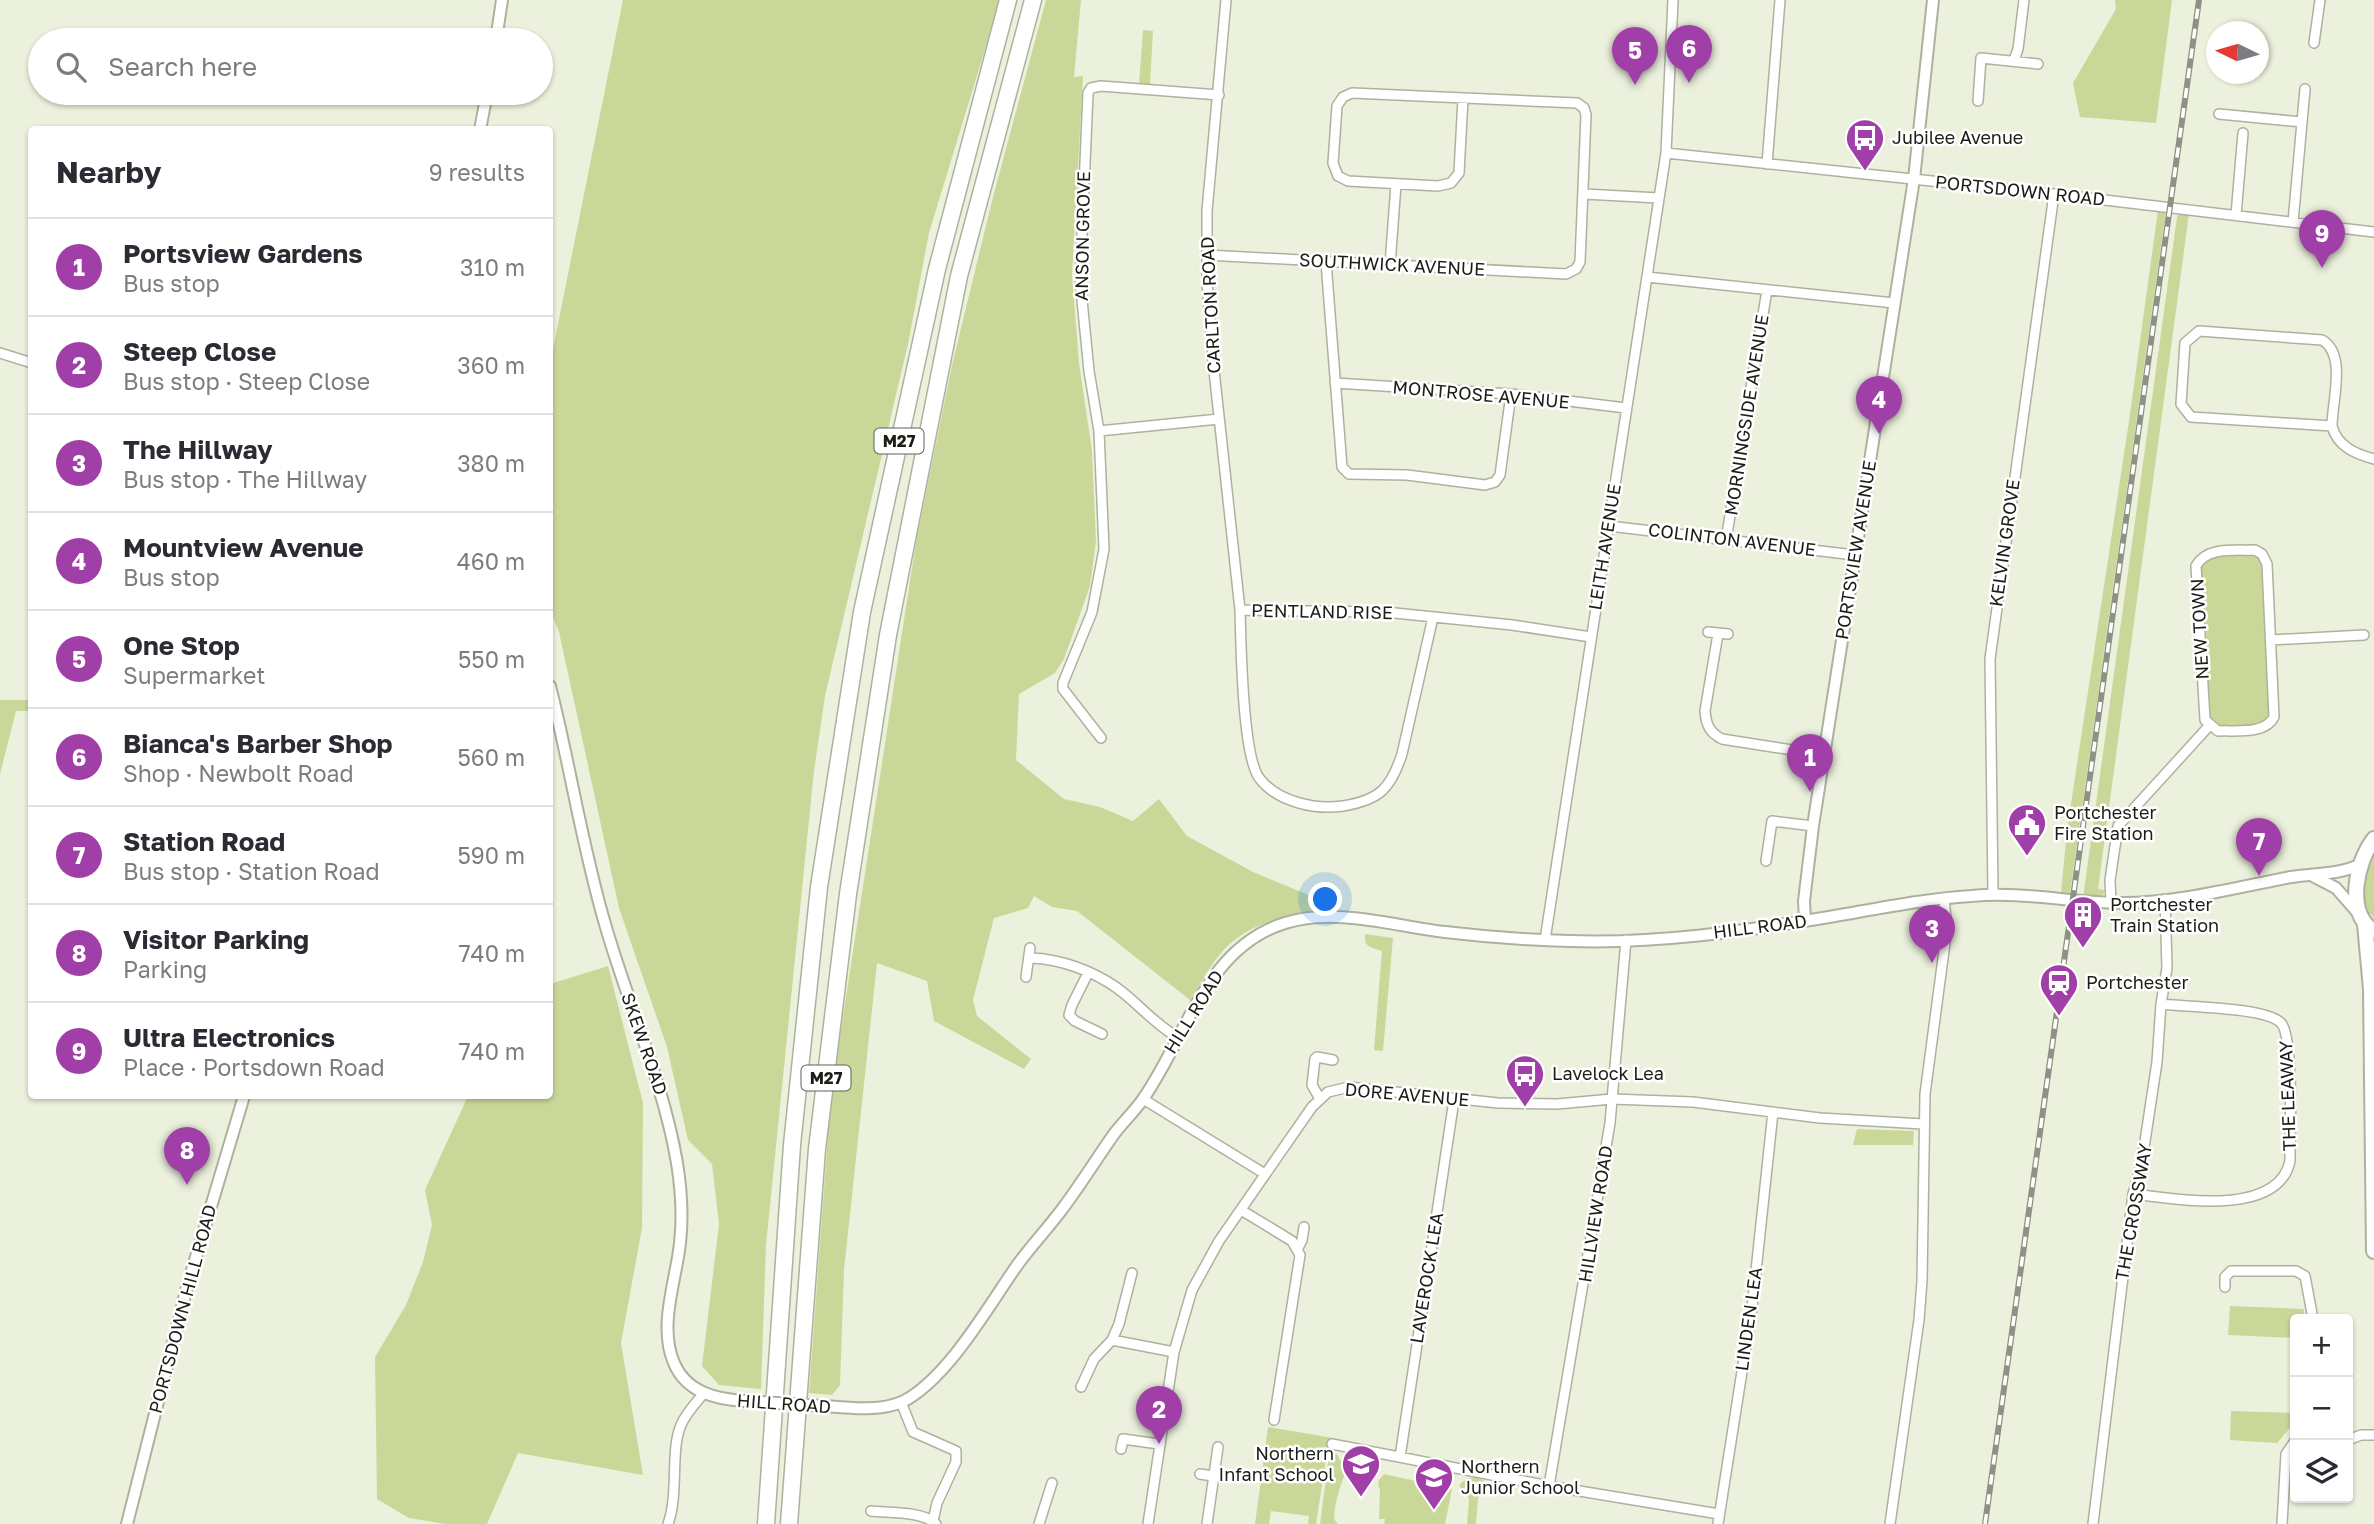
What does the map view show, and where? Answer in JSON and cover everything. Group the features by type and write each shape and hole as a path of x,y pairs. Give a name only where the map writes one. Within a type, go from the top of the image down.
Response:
{"highway":[{"name":"M27","path":"766,1524 792,1145 819,887 862,612 937,269 1009,0"},
{"name":"M27","path":"789,1524 817,1149 848,894 888,635 959,276 1033,0"}],"main road":[{"path":"2373,837 2361,864 2357,886 2366,923 2371,989 2374,1251"}],"street":[{"path":"498,28 502,0"},
{"name":"CARLTON ROAD","path":"1226,0 1207,211 1207,255 1209,316 1240,610"},
{"name":"LEITH AVENUE","path":"1545,940 1666,153 1672,0"},
{"path":"1768,164 1780,0"},
{"path":"1914,179 1933,0"},
{"path":"2014,60 2018,49 2024,0"},
{"path":"2314,43 2319,0"},
{"path":"1978,101 1981,58 2038,64"},
{"name":"ANSON GROVE","path":"1101,738 1063,689 1063,683 1084,636 1102,569 1104,549 1099,431 1089,371 1080,280 1088,93 1095,87 1219,95"},
{"path":"2293,222 2305,89"},
{"path":"1464,99 1460,169 1456,178 1446,186 1348,181 1336,173 1333,163 1337,106 1352,93 1580,105 1586,115 1584,194 1659,198"},
{"path":"481,126 485,105"},
{"path":"2219,114 2302,122"},
{"path":"2236,215 2243,133"},
{"name":"PORTSDOWN ROAD","path":"1666,153 2054,194 2374,232"},
{"name":"PORTSVIEW AVENUE","path":"1805,921 1804,901 1813,825 1914,179"},
{"path":"1390,265 1396,184"},
{"name":"SOUTHWICK AVENUE","path":"1207,255 1566,274 1576,270 1580,262 1584,194"},
{"name":"KELVIN GROVE","path":"1993,894 1990,659 2054,194"},
{"path":"1326,262 1342,467 1345,472 1407,475 1485,485 1494,482 1500,475 1511,394"},
{"path":"1647,277 1894,303"},
{"name":"MORNINGSIDE AVENUE","path":"1727,540 1767,290"},
{"path":"2332,426 2191,417 2181,404 2185,343 2199,331 2322,340 2330,347 2336,360 2332,426 2336,438 2342,444 2374,459"},
{"path":"0,353 28,362"},
{"name":"MONTROSE AVENUE","path":"1335,383 1511,394 1626,408"},
{"path":"1099,431 1219,419"},
{"name":"COLINTON AVENUE","path":"1609,526 1855,555"},
{"name":"NEW TOWN","path":"2255,550 2262,554 2267,564 2271,640 2273,721 2269,726 2260,729 2218,731 2209,726 2205,720 2196,565 2205,554 2255,550"},
{"name":"PENTLAND RISE","path":"1433,617 1413,715 1402,754 1385,790 1370,800 1336,807 1318,807 1283,797 1259,778 1253,767 1246,716 1240,610 1348,610 1433,617 1512,625 1591,637"},
{"path":"1718,633 1705,711 1706,723 1711,732 1722,739 1824,755"},
{"path":"2271,640 2364,635"},
{"name":"SKEW ROAD","path":"553,699 601,910 617,966 669,1118 678,1167 680,1239 667,1326 668,1348 675,1366 686,1382 704,1394"},
{"path":"2111,903 2109,889 2118,826 2209,726"},
{"path":"1766,861 1772,821 1813,825"},
{"name":"HILL ROAD","path":"704,1394 719,1399 853,1409 901,1402 921,1388 942,1369 972,1331 1021,1260 1062,1210 1115,1133 1143,1099 1209,983 1228,959 1258,935 1292,921 1333,917 1447,932 1545,940 1626,940 1688,936 1993,894 2111,903 2165,900 2310,874 2340,872 2361,864"},
{"path":"2310,874 2336,888 2366,923"},
{"path":"1890,1524 1921,1294 1924,1094 1947,928 1944,899"},
{"name":"THE CROSSWAY","path":"2093,1524 2133,1194 2142,1161 2154,1085 2167,958 2165,900"},
{"name":"HILLVIEW ROAD","path":"1549,1486 1588,1261 1612,1099 1626,940"},
{"path":"1026,977 1030,953 1088,972 1117,988 1157,1025 1177,1037"},
{"path":"1088,972 1069,1015 1075,1021 1102,1034"},
{"name":"THE LEAWAY","path":"2133,1194 2203,1200 2247,1198 2263,1194 2279,1184 2288,1171 2290,1161 2289,1052 2286,1030 2281,1023 2258,1013 2161,1004"},
{"path":"1320,1099 1312,1085 1315,1059 1317,1057 1333,1060"},
{"name":"DORE AVENUE","path":"1149,1524 1174,1352 1192,1290 1209,1256 1265,1174 1328,1092 1349,1087 1454,1100 1557,1104 1612,1099 1693,1102 1820,1118 1923,1124"},
{"name":"PORTSDOWN HILL ROAD","path":"127,1524 187,1286 243,1099"},
{"path":"1143,1099 1265,1174"},
{"name":"LAVEROCK LEA","path":"1400,1457 1454,1100"},
{"name":"LINDEN LEA","path":"1718,1524 1752,1308 1773,1112"},
{"path":"1241,1210 1292,1241 1300,1264 1274,1420"},
{"path":"1297,1250 1303,1240 1304,1227"},
{"path":"2225,1287 2225,1277 2231,1271 2302,1273 2305,1276 2313,1314"},
{"path":"1081,1387 1094,1359 1112,1340 1119,1324 1132,1273"},
{"path":"1112,1340 1174,1352"},
{"path":"668,1524 675,1489 680,1426 686,1414 704,1394"},
{"path":"871,1511 907,1514 934,1523 937,1503 956,1462 956,1451 914,1432 901,1402"},
{"path":"2353,1438 2374,1435"},
{"path":"1121,1449 1123,1438 1159,1444"},
{"path":"1332,1444 1549,1486 1719,1514"},
{"path":"1207,1524 1217,1447"},
{"path":"2282,1524 2286,1454 2290,1448"},
{"path":"1200,1474 1213,1476"},
{"path":"1040,1524 1052,1483"}],"green space":[{"path":"623,0 1000,0 929,233 908,344 825,696 814,771 766,1245 761,1389 719,1385 702,1366 719,1224 712,1164 688,1140 667,1047 619,908 559,632 553,617 553,349"},
{"path":"1046,0 1081,0 1074,77 1083,76 1072,275 1079,363 1092,451 1096,541 1090,586 1064,659 1055,673 1019,694 1016,760 1064,799 1100,807 1133,821 1159,799 1187,836 1253,872 1335,906 1335,912 1283,918 1247,932 1222,952 1190,1000 1077,911 1052,907 1034,896 1028,908 994,918 973,1000 977,1016 1031,1059 1024,1069 934,1021 927,981 877,963 844,1270 840,1385 832,1395 809,1393 831,1094 916,542 952,365 993,197"},
{"path":"2115,0 2172,0 2156,123 2080,117 2073,83 2116,9"},
{"path":"1143,30 1153,31 1150,85 1139,85"},
{"path":"2158,210 2166,211 2070,894 2061,893 2067,830"},
{"path":"2178,210 2189,214 2098,889 2105,890 2103,895 2083,898"},
{"path":"2253,555 2259,558 2264,569 2270,712 2265,722 2258,726 2221,727 2208,719 2204,582 2200,572 2207,560 2215,557"},
{"path":"0,700 28,700 28,711 16,711 0,774"},
{"path":"2374,851 2374,918 2371,914 2369,917 2363,892"},
{"path":"1365,934 1393,938 1383,1051 1374,1050 1382,951 1367,945"},
{"path":"608,966 643,1103 642,1228 621,1343 643,1475 518,1453 487,1524 445,1524 409,1518 377,1499 375,1357 406,1305 423,1262 432,1225 425,1190 467,1099 553,1099 553,983"},
{"path":"1857,1129 1914,1131 1913,1145 1853,1145"},
{"path":"2230,1306 2304,1309 2304,1314 2290,1314 2290,1338 2228,1335"},
{"path":"2231,1411 2290,1413 2290,1428 2277,1443 2230,1440"},
{"path":"1268,1427 1333,1438 1327,1453 1316,1524 1308,1524 1309,1516 1271,1511 1269,1524 1255,1524"},
{"path":"1337,1454 1340,1460 1350,1463 1336,1504 1334,1519 1338,1524 1320,1524 1329,1455"},
{"name":"Northern Junior School","path":"1384,1474 1452,1489 1445,1524 1384,1524 1385,1519 1379,1519 1378,1486"},
{"path":"1476,1477 1485,1481 1484,1492 1478,1498 1476,1524 1467,1524 1469,1500 1467,1490 1460,1490 1460,1484 1467,1478"}],"railway":[{"path":"1985,1524 2199,0"}],"place":[{"name":"Bianca's Barber Shop","path":"1689,83"},
{"name":"One Stop","path":"1635,85"},
{"name":"Jubilee Avenue","path":"1865,172"},
{"name":"Ultra Electronics","path":"2322,268"},
{"name":"Mountview Avenue","path":"1879,434"},
{"name":"Portsview Gardens","path":"1810,792"},
{"name":"Portchester Fire Station","path":"2027,857"},
{"name":"Station Road","path":"2259,876"},
{"name":"Portchester Train Station","path":"2083,949"},
{"name":"The Hillway","path":"1932,963"},
{"name":"Portchester","path":"2059,1017"},
{"name":"Lavelock Lea","path":"1525,1108"},
{"name":"Visitor Parking","path":"187,1185"},
{"name":"Steep Close","path":"1159,1444"},
{"name":"Northern Infant School","path":"1361,1498"},
{"name":"Northern Junior School","path":"1434,1511"}]}
